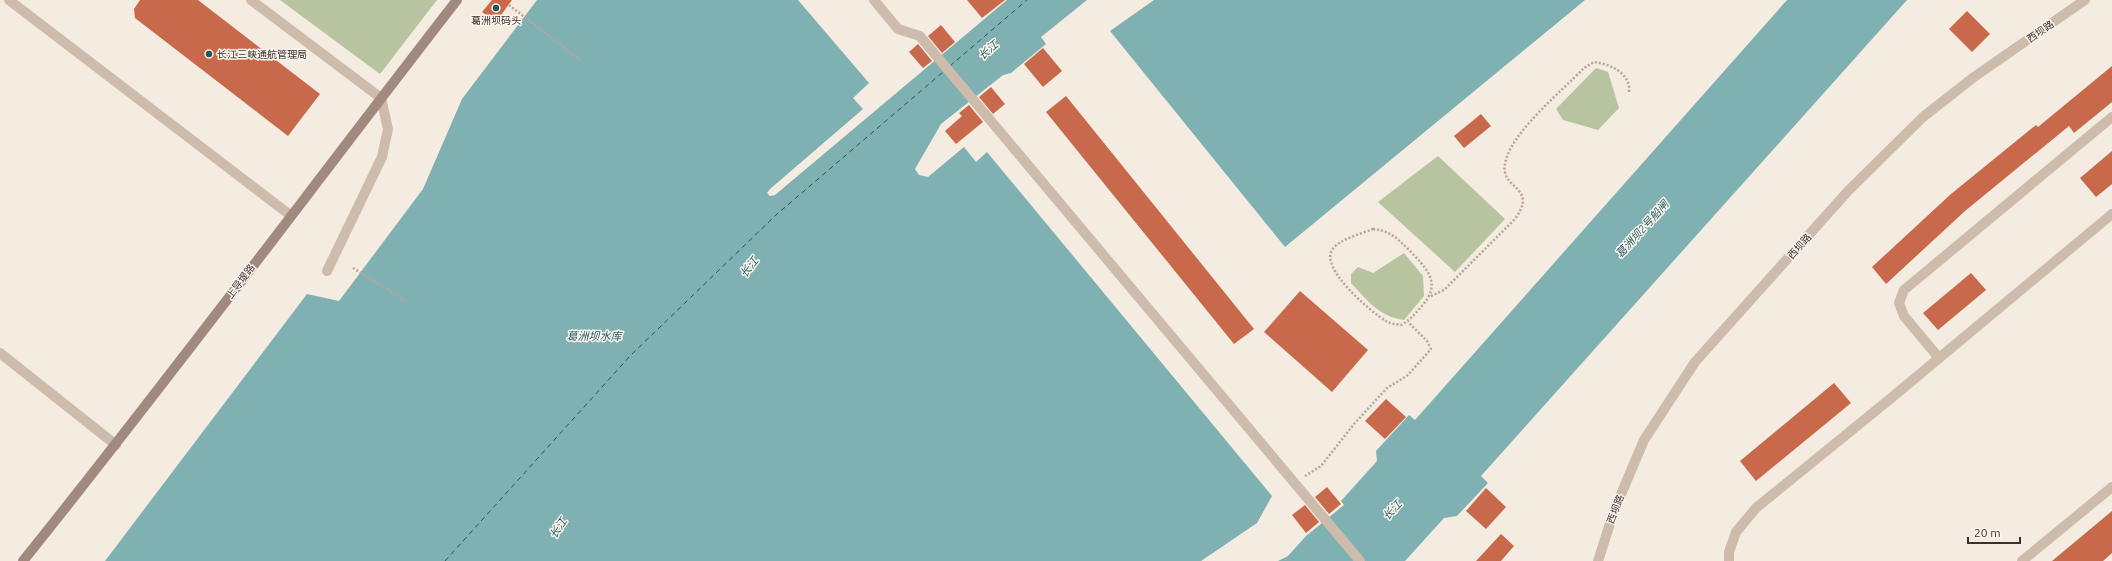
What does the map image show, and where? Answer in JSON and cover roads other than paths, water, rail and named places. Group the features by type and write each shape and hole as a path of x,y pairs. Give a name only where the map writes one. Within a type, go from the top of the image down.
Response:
{"street":[{"path":"9,0 290,215"},
{"path":"251,0 381,98 388,129 382,157 327,271"},
{"name":"上导堤路","path":"23,561 116,445 290,215 457,0"},
{"path":"874,0 898,29 920,36 1360,561"},
{"name":"西坝路","path":"1598,561 1614,511 1644,440 1695,362 1848,191 1923,117 1974,77 2085,0"},
{"path":"1939,358 1904,316 1899,303 1904,290 2112,117"},
{"path":"1729,561 1729,552 1736,532 1756,508 2112,214"},
{"path":"0,353 116,445"},
{"path":"2022,561 2112,487"}],"water":[{"name":"葛洲坝水库","path":"537,0 798,0 869,83 853,98 863,109 770,189 767,193 770,196 775,195 1007,0 1087,0 1041,37 1046,44 1011,73 1003,75 941,124 915,169 919,175 928,177 964,147 976,162 987,152 1272,496 1257,523 1201,561 105,561 307,294 339,301 423,189 462,99"},
{"path":"1154,0 1585,0 1285,247 1110,31"},
{"path":"1787,0 1907,0 1481,476 1488,483 1457,516 1444,518 1405,561 1278,561 1288,556 1306,536 1344,505 1341,501 1377,461 1376,451 1409,415 1415,420"}],"place":[{"name":"葛洲坝码头","path":"496,8"},
{"name":"长江三峡通航管理局","path":"209,54"}],"water label":[{"name":"长江","path":"988,50"},
{"name":"葛洲坝2号船闸","path":"1642,229"},
{"name":"长江","path":"749,267"},
{"name":"长江","path":"1392,510"},
{"name":"长江","path":"558,528"}]}
